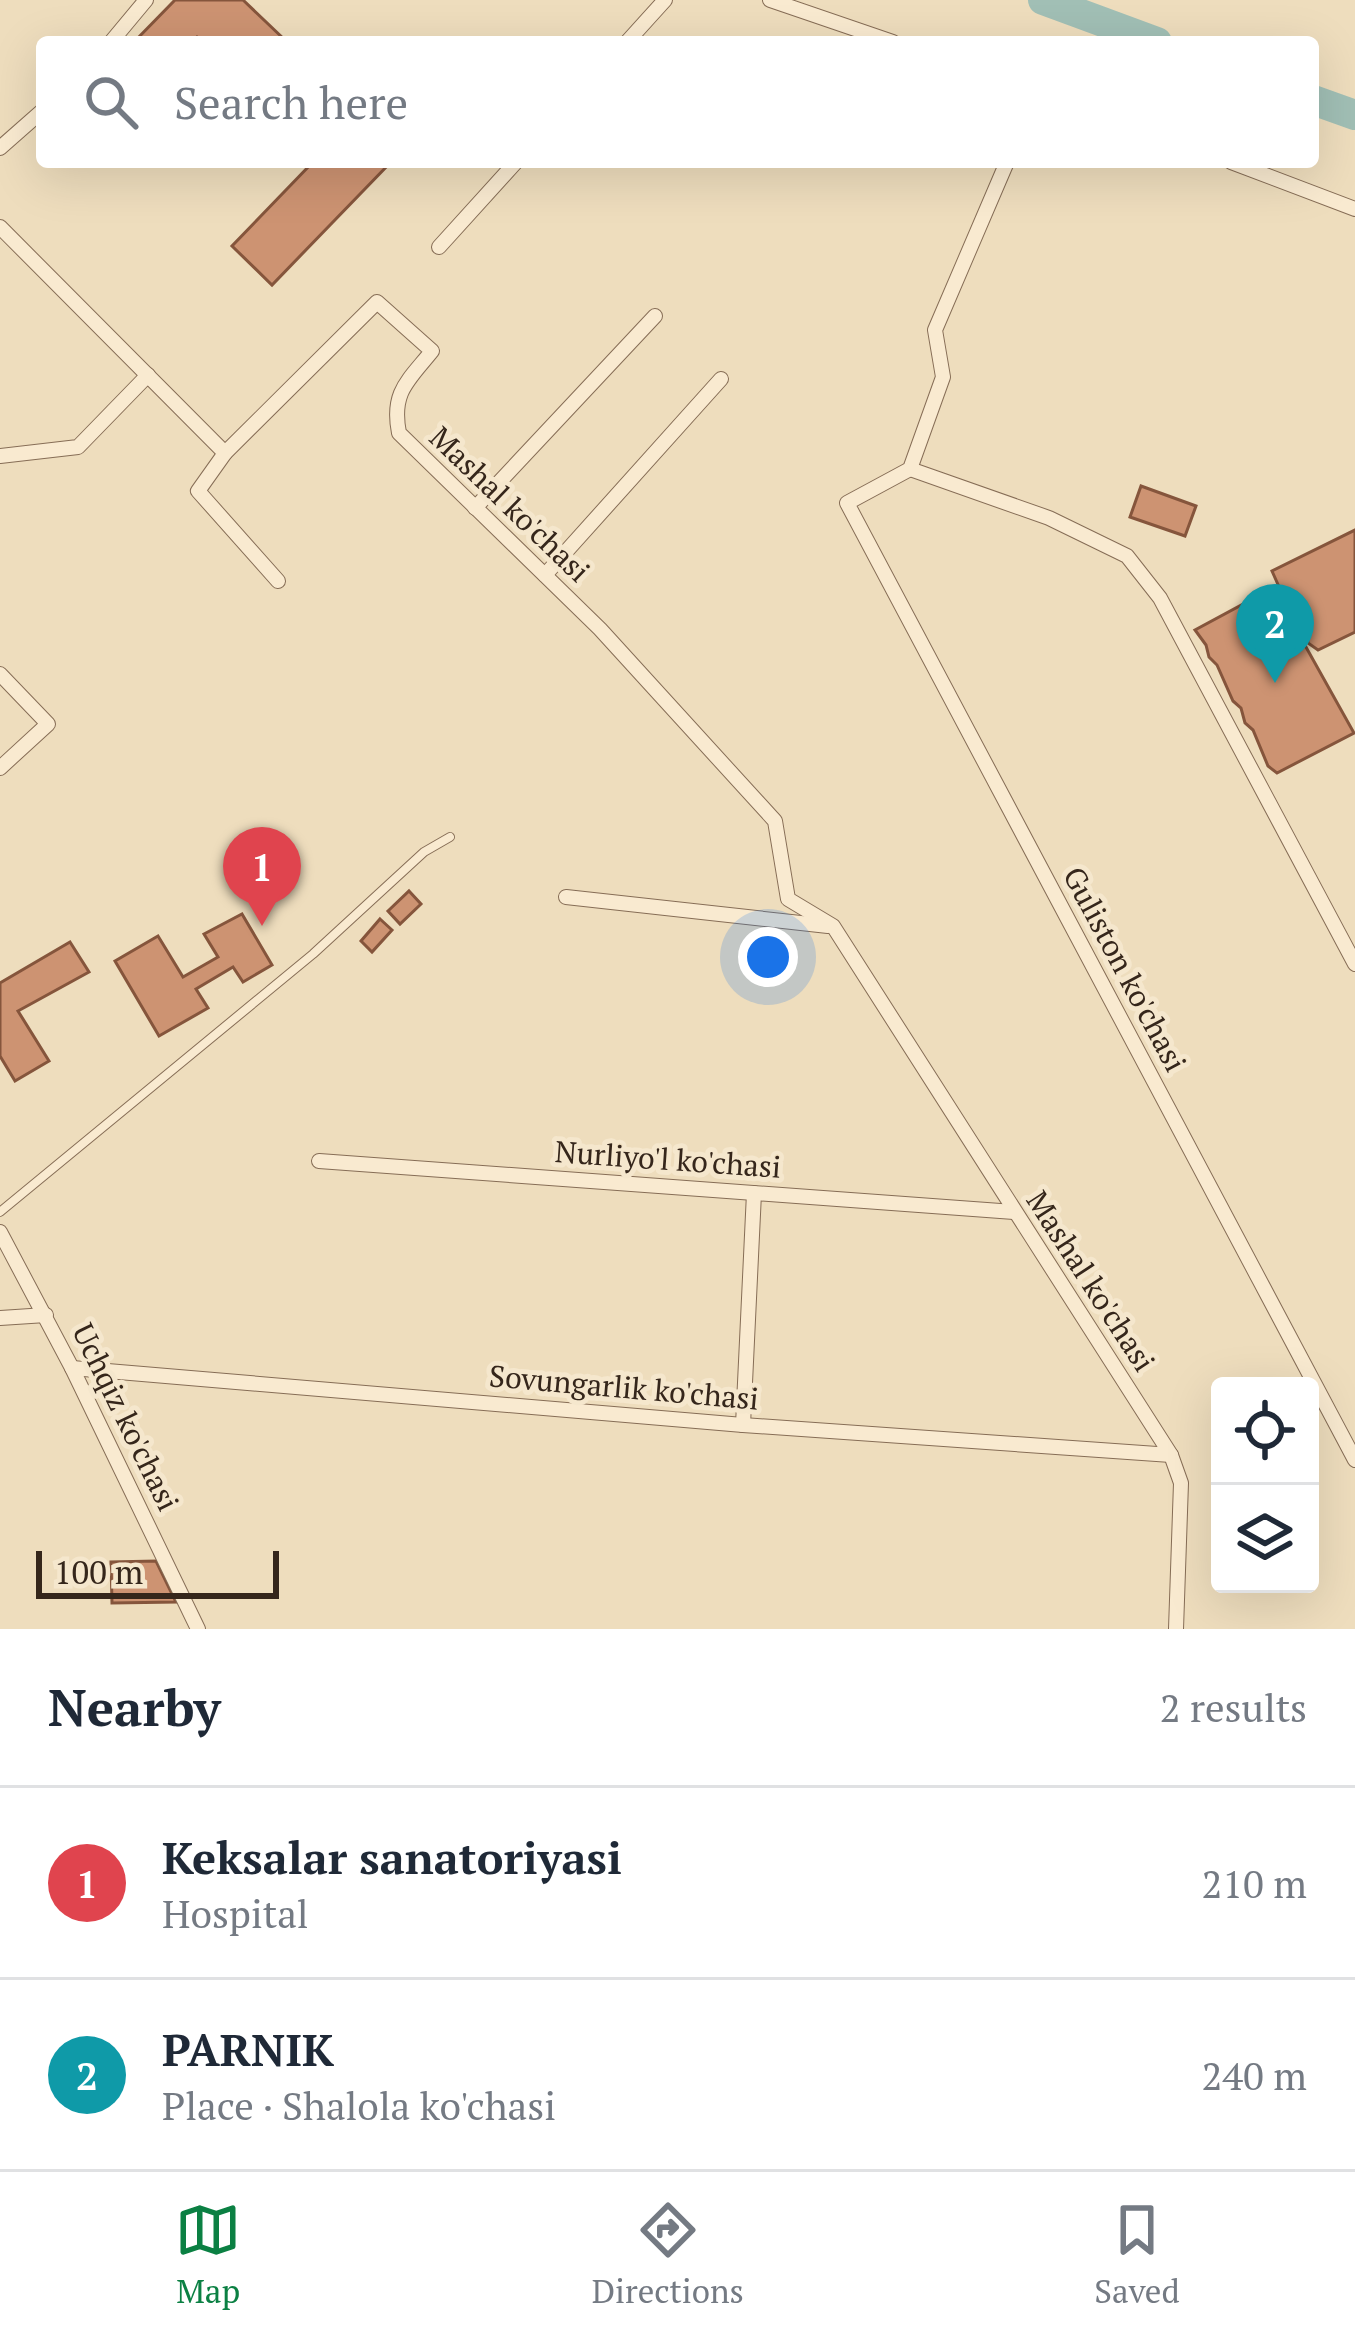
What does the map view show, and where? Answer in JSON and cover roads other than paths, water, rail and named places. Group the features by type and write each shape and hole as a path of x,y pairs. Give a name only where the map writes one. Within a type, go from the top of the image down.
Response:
{"street":[{"path":"116,36 146,0"},
{"path":"632,36 665,0"},
{"path":"770,0 875,36"},
{"path":"0,148 36,116"},
{"path":"439,247 511,168"},
{"path":"1004,168 935,330 943,377 910,469 1049,518 1127,556 1160,598 1355,964"},
{"path":"1247,168 1355,209"},
{"path":"0,227 225,453 197,491 278,580"},
{"name":"Mashal ko'chasi","path":"225,453 377,302 432,350 400,392 394,408 399,433 600,629 775,820 788,898 833,926 1171,1455 1181,1483 1176,1629"},
{"path":"475,508 655,316"},
{"path":"0,455 78,447 148,374"},
{"path":"545,575 721,379"},
{"name":"Guliston ko'chasi","path":"910,469 847,503 1355,1460"},
{"path":"0,674 48,724 0,768"},
{"path":"566,897 833,926"},
{"name":"Nurliyo'l ko'chasi","path":"319,1161 1014,1211"},
{"path":"743,1425 754,1192"},
{"name":"Uchqiz ko'chasi","path":"0,1232 73,1368 198,1629"},
{"path":"0,1318 46,1315"},
{"name":"Sovungarlik ko'chasi","path":"73,1368 743,1425 1171,1455"}],"lane":[{"path":"0,1212 313,954 424,852 450,837"}],"waterway":[{"path":"1043,0 1141,36"},
{"path":"1319,102 1355,115"}],"place":[{"name":"PARNIK","path":"1275,683"},
{"name":"Keksalar sanatoriyasi","path":"262,926"}]}
